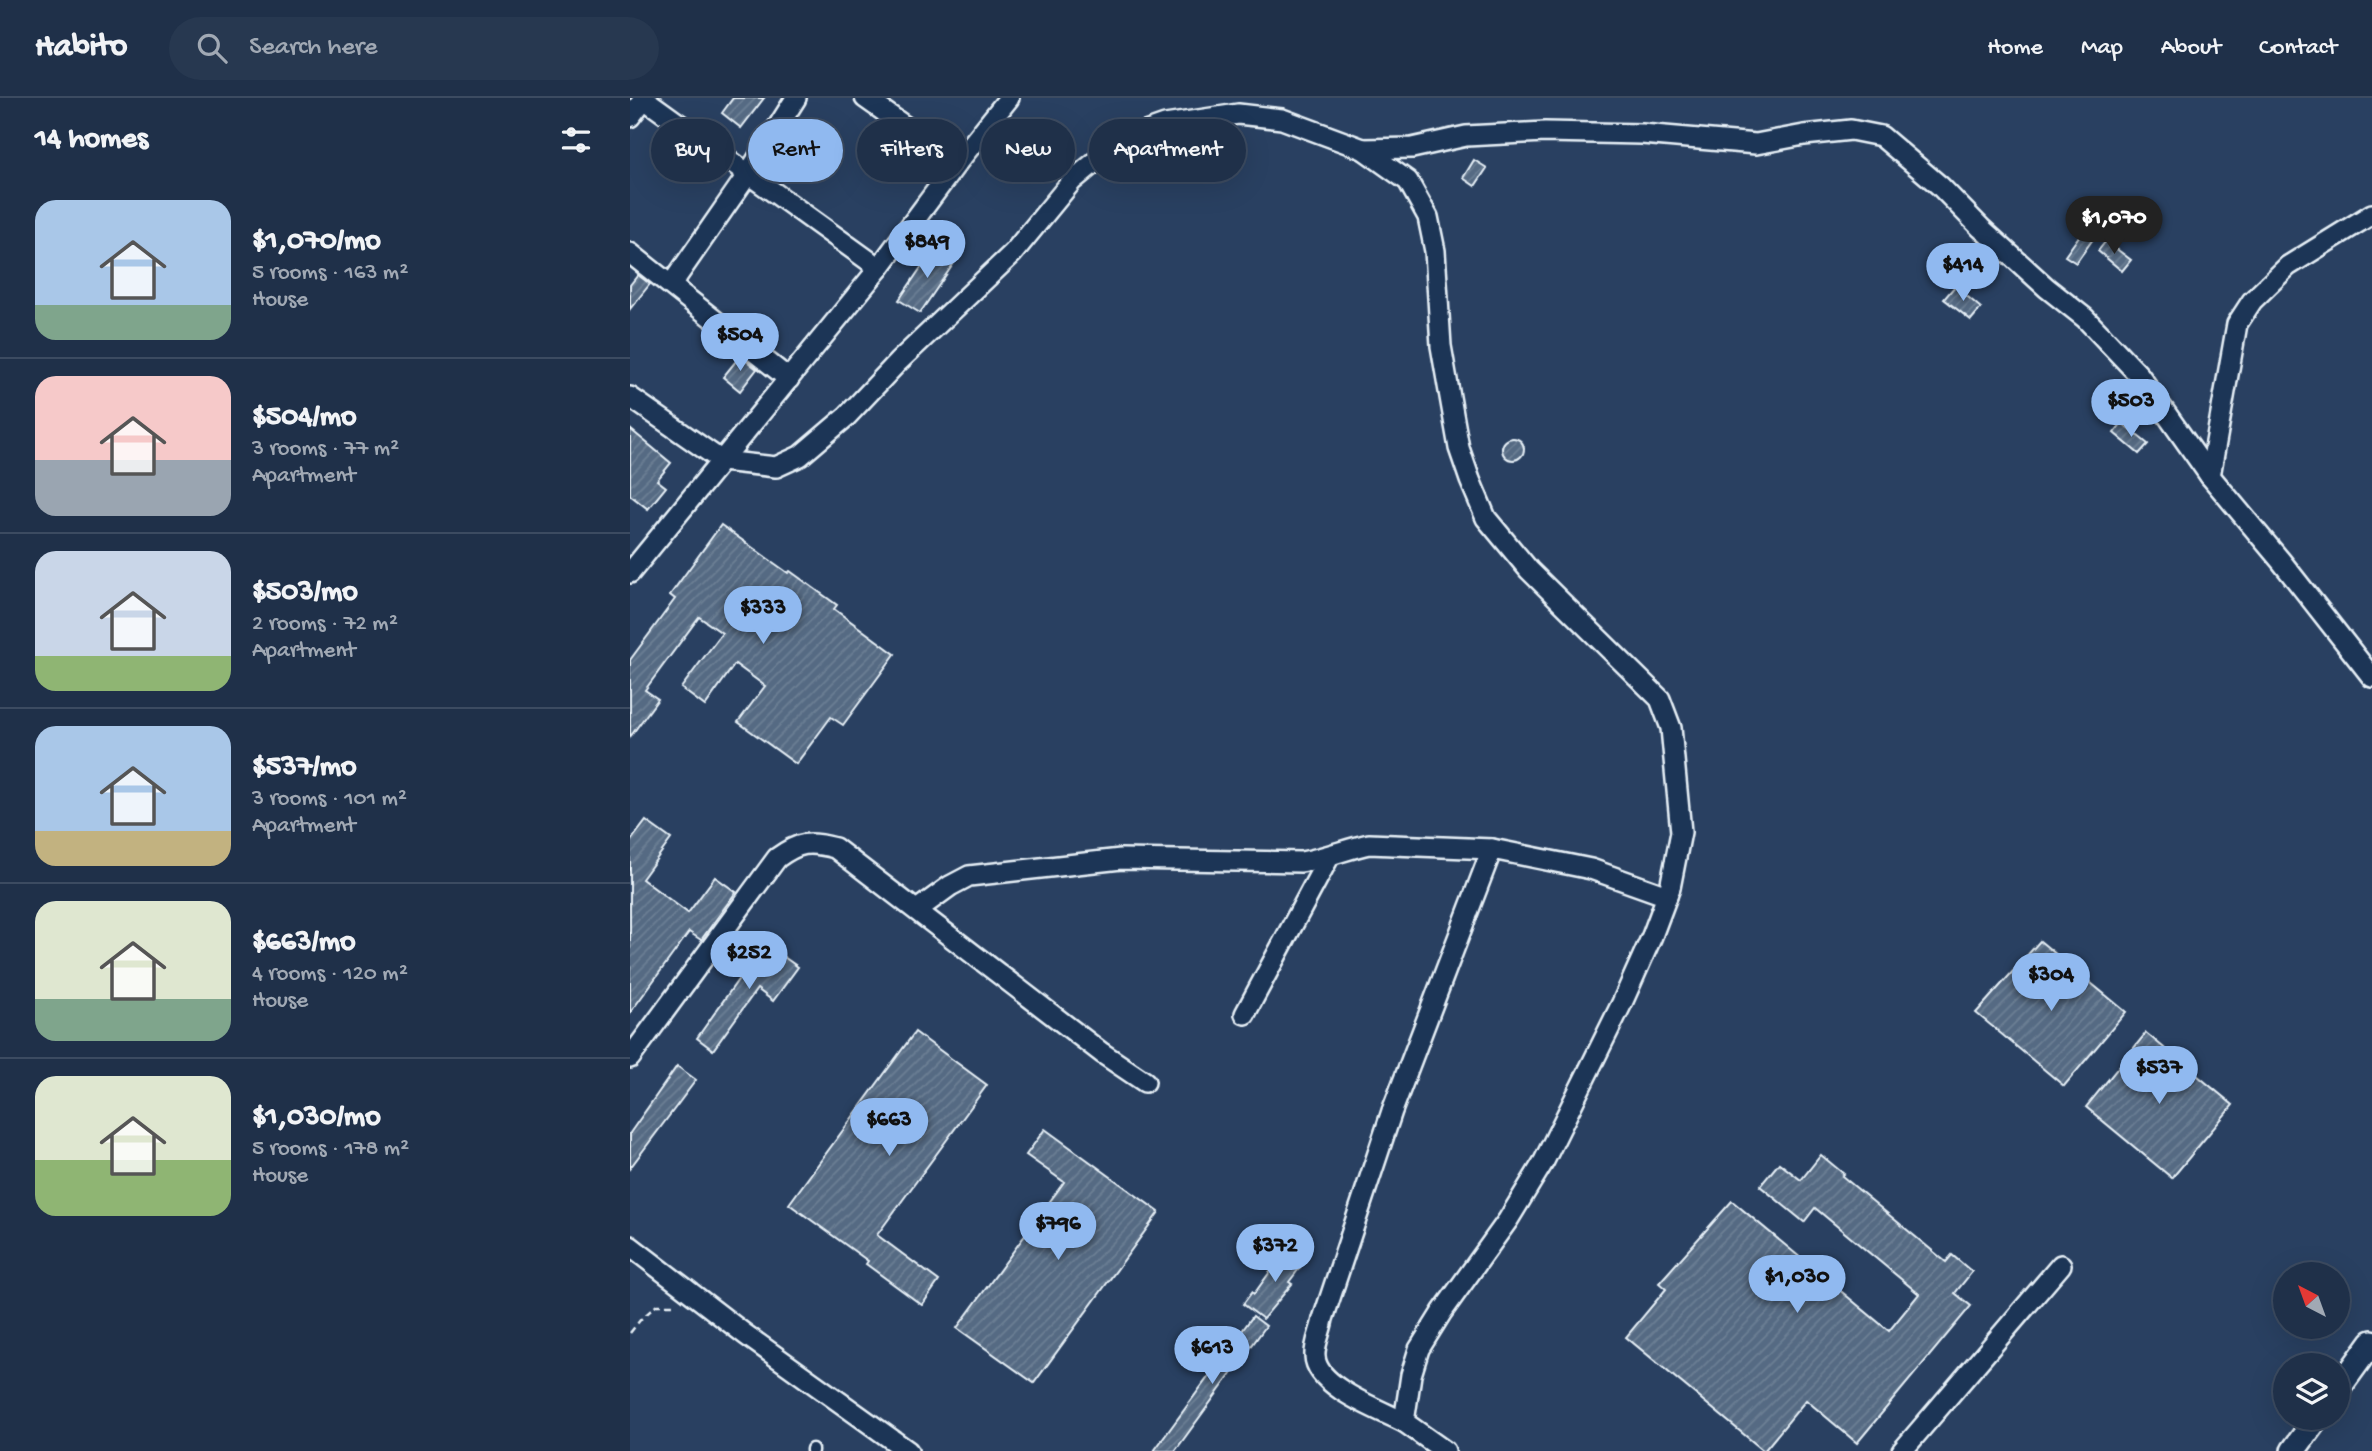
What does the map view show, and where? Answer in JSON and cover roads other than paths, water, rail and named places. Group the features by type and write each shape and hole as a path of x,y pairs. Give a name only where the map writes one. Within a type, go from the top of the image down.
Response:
{"street":[{"path":"630,117 643,98 748,174 671,285"},
{"path":"783,119 796,98"},
{"path":"865,98 895,119"},
{"path":"967,150 1009,98"},
{"path":"630,397 722,461 776,467 800,456 847,416 907,353 1013,253 1072,181 1128,138 1165,125 1238,114 1282,118 1363,149 1408,181 1428,216 1435,251 1441,346 1459,449 1486,518 1529,570 1660,699 1671,728 1681,832 1667,896 1622,1003 1544,1161 1508,1220 1419,1349 1411,1375 1404,1422"},
{"path":"1363,149 1412,148 1466,136 1545,132 1643,134 1756,144 1851,130 1881,136 1940,186 2047,288 2085,318 2139,375 2210,476 2372,677"},
{"path":"759,182 879,268"},
{"path":"631,568 879,268 943,182"},
{"path":"2210,476 2236,324 2252,301 2288,266 2372,214"},
{"path":"630,253 789,379"},
{"path":"630,1058 777,858 794,846 815,843 835,848 1102,1053 1145,1082"},
{"path":"917,910 969,876 1121,859 1301,862 1329,857 1349,848 1369,844 1492,849 1591,869 1667,896"},
{"path":"1445,1451 1404,1422 1330,1384 1316,1366 1314,1354 1392,1111 1492,849"},
{"path":"1245,1014 1329,857"},
{"path":"630,1246 746,1335 908,1451"},
{"path":"1902,1451 2061,1265"},
{"path":"2350,1372 2372,1342"},
{"path":"2293,1451 2309,1430"}]}
